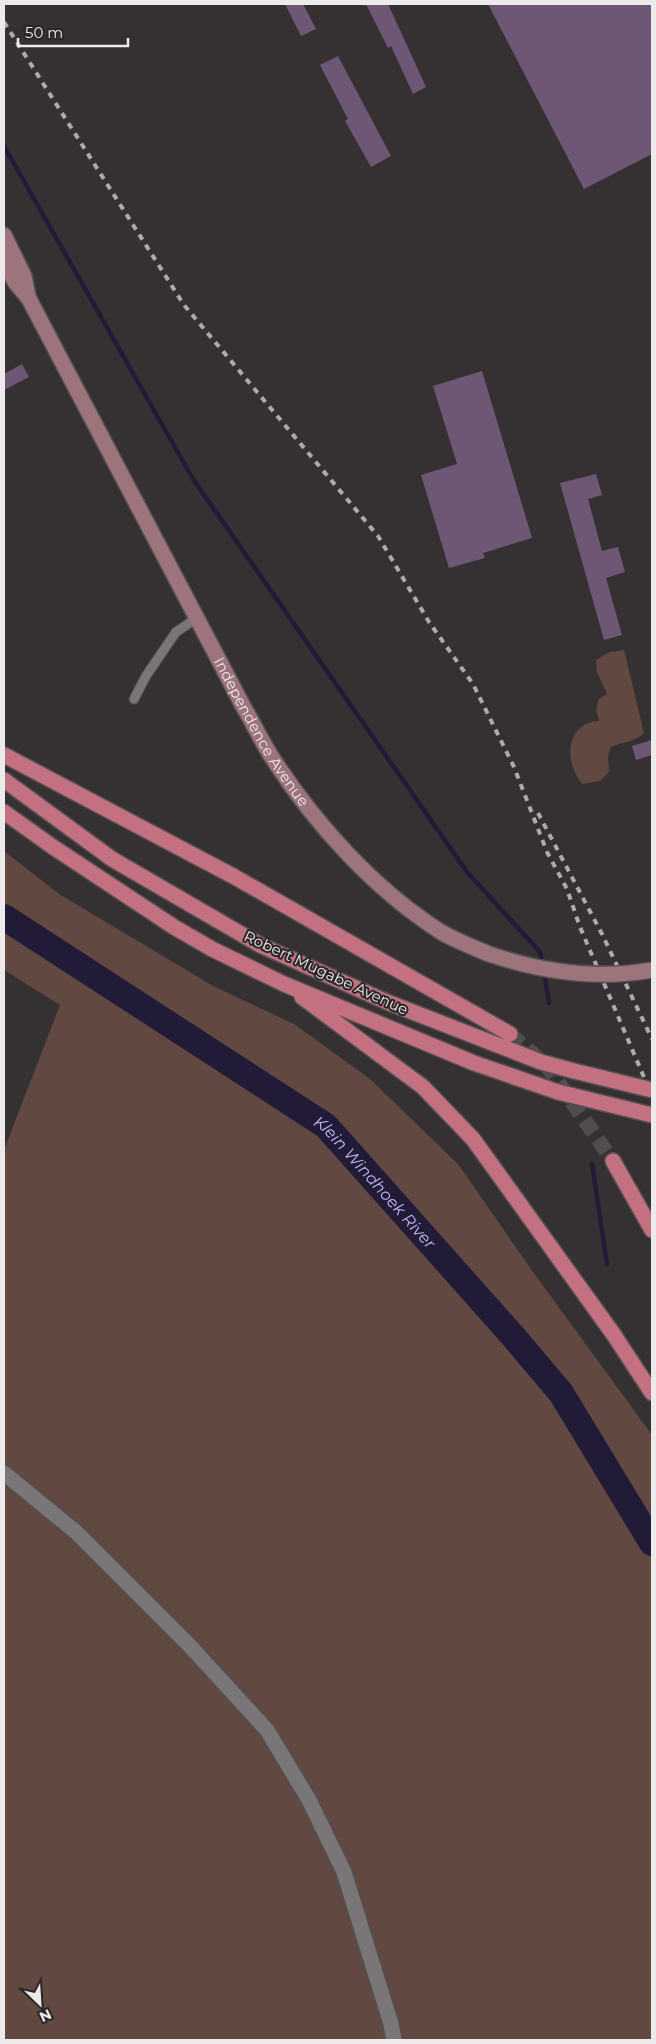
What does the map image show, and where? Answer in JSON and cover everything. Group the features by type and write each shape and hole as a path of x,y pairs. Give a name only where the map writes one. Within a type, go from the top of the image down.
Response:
{"main road":[{"name":"Independence Avenue","path":"4,235 24,276 29,299"},
{"name":"Independence Avenue","path":"4,260 15,282 29,299 272,758 308,807 344,849 375,881 406,908 441,932 489,954 545,970 573,973 615,975 652,970"},
{"path":"4,755 232,876 510,1034"},
{"name":"Robert Mugabe Avenue","path":"4,780 112,859 260,945 312,970 386,1002 541,1062 652,1090"},
{"name":"Robert Mugabe Avenue","path":"4,812 53,847 174,927 212,949 284,984 474,1063 558,1092 652,1115"},
{"path":"284,984 423,1087 473,1139 614,1335 652,1393"},
{"path":"613,1161 652,1230"}],"street":[{"path":"4,1473 76,1532 189,1645 267,1730 309,1800 344,1872 391,2024 394,2040"}],"lane":[{"path":"134,699 146,676 176,632 197,618"}],"shaded area":[{"path":"624,650 644,733 636,739 610,748 608,757 609,772 600,781 582,784 572,765 571,745 579,729 588,723 599,721 596,710 599,699 607,694 597,672 596,660 610,652"},
{"path":"4,851 59,894 213,986 294,1024 370,1079 458,1164 533,1272 652,1435 652,2040 4,2040 4,1150 60,1005 4,970"}],"building":[{"path":"285,4 303,4 316,29 301,36"},
{"path":"366,4 388,4 426,87 413,94 391,46 388,48"},
{"path":"488,4 652,4 652,154 584,189"},
{"path":"338,56 391,156 371,167 345,121 348,119 320,65"},
{"path":"22,364 29,377 4,390 4,374"},
{"path":"482,371 532,538 483,553 485,558 449,568 421,475 457,464 433,386"},
{"path":"596,474 602,495 588,499 602,551 618,547 625,572 606,578 622,635 604,640 560,483"},
{"path":"652,740 652,755 636,760 632,746"}],"waterway":[{"path":"4,146 193,479 467,872 540,952 542,965"},
{"name":"Klein Windhoek River","path":"4,917 326,1126 512,1335 561,1393 652,1543"},
{"path":"544,972 549,1003"},
{"path":"592,1164 607,1264"}],"tunnel":[{"path":"510,1034 547,1066 613,1161"}],"railway":[{"path":"4,22 184,305 378,536 429,622 473,684 514,767 547,852 567,889 580,927 652,1096"},
{"path":"538,813 602,934 652,1039"}]}
